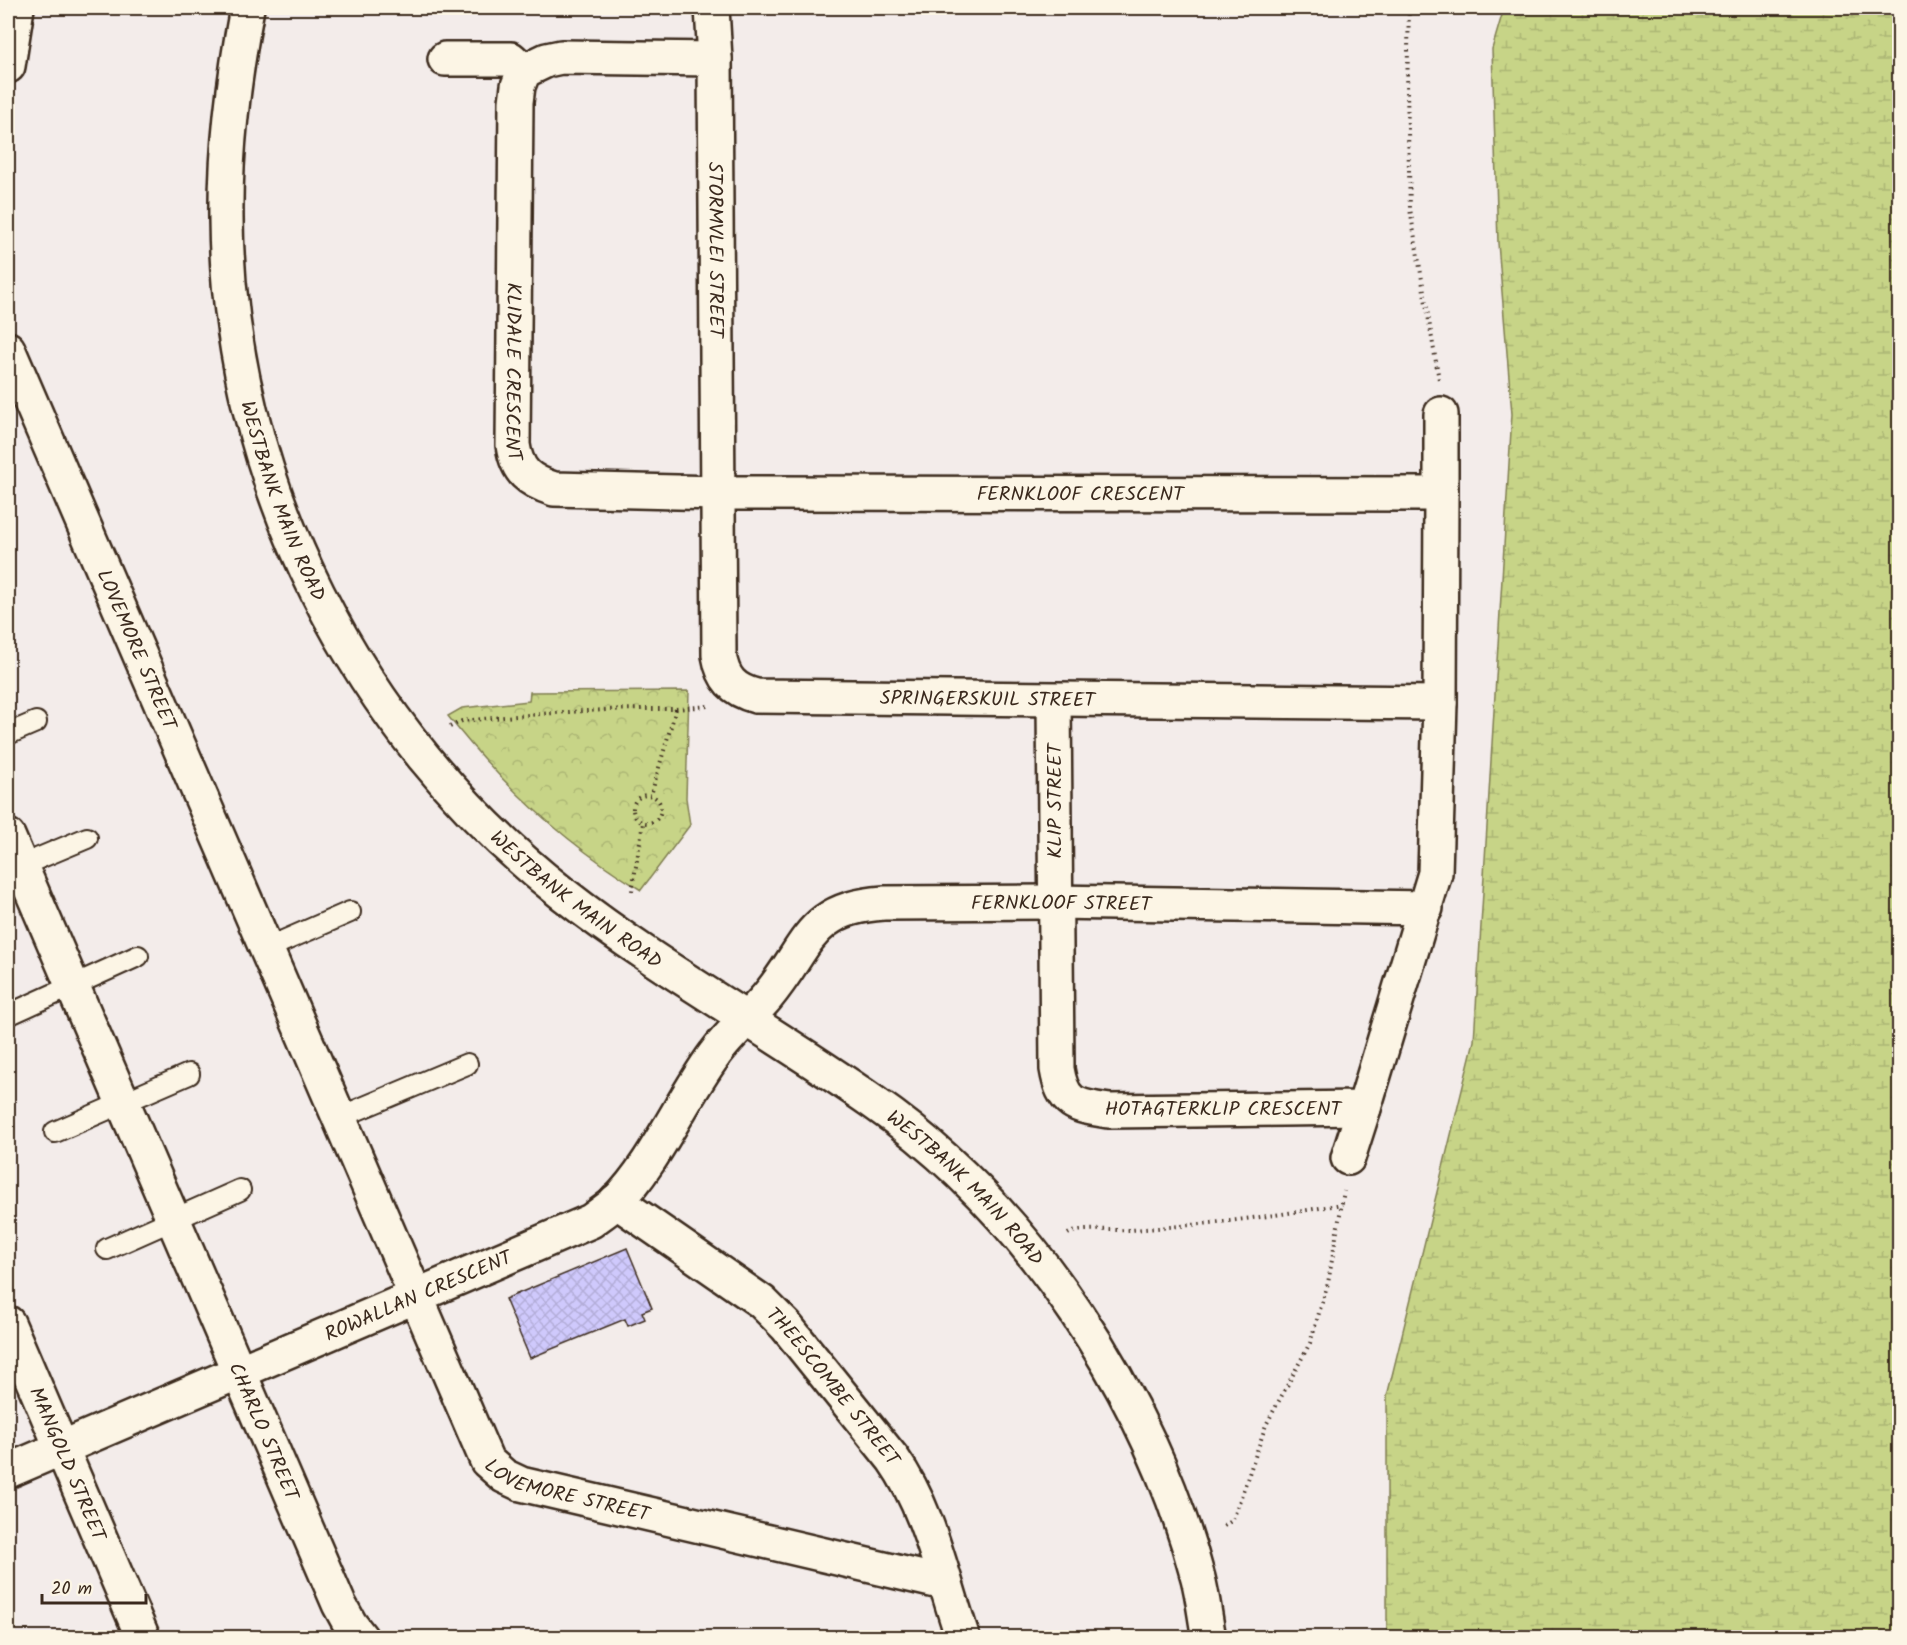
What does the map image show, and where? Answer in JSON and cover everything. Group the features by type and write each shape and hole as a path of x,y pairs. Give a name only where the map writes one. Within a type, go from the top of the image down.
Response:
{"street":[{"path":"8,66 17,8"},
{"name":"WESTBANK MAIN ROAD","path":"247,8 232,100 226,161 229,282 237,343 250,412 284,518 310,578 340,636 374,691 412,744 483,824 564,895 878,1104 950,1164 1010,1227 1057,1285 1108,1365 1144,1432 1174,1504 1198,1578 1209,1638"},
{"name":"STORMVLEI STREET","path":"712,8 715,59 718,493"},
{"path":"446,59 511,59 524,71 547,60 561,57 715,59"},
{"name":"KLIDALE CRESCENT","path":"524,71 518,86 516,102 515,460 521,473 538,484 554,489 718,493"},
{"name":"LOVEMORE STREET","path":"8,349 487,1461 504,1476 538,1488 944,1583"},
{"path":"1426,908 1436,860 1440,703 1441,414"},
{"name":"FERNKLOOF CRESCENT","path":"718,493 1440,494"},
{"name":"SPRINGERSKUIL STREET","path":"718,493 719,655 725,677 730,685 742,692 756,696 1440,703"},
{"name":"KLIP STREET","path":"1054,700 1054,902"},
{"name":"CHARLO STREET","path":"8,836 14,869 72,985 339,1604 361,1638"},
{"name":"FERNKLOOF STREET","path":"747,1018 768,996 807,939 822,923 840,910 857,904 1054,902 1426,908"},
{"name":"HOTAGTERKLIP CRESCENT","path":"1054,902 1057,1069 1060,1087 1068,1100 1085,1107 1109,1111 1364,1108"},
{"name":"HOTAGTERKLIP CRESCENT","path":"1348,1158 1426,908"},
{"name":"ROWALLAN CRESCENT","path":"8,1471 591,1221 616,1201 639,1172 715,1054 747,1018"},
{"name":"THEESCOMBE STREET","path":"616,1201 762,1302 786,1326 909,1481 920,1506 963,1638"},
{"name":"MANGOLD STREET","path":"8,1323 143,1638"}],"lane":[{"path":"8,734 36,722"},
{"path":"14,869 87,838"},
{"path":"266,949 350,912"},
{"path":"8,1015 138,956"},
{"path":"338,1118 467,1064"},
{"path":"55,1132 189,1074"},
{"path":"107,1249 240,1190"}],"path":[{"path":"1409,8 1407,91 1410,209 1438,364 1441,414"},
{"path":"450,727 462,721 546,712 597,708 676,709 651,795"},
{"path":"642,795 651,795 659,800 662,809 659,817 652,822 643,823 635,818 633,809 635,801 642,795"},
{"path":"632,891 643,823"},
{"path":"1224,1526 1233,1520 1266,1425 1310,1343 1328,1284 1348,1158"},
{"path":"1068,1234 1074,1230 1107,1232 1209,1224 1286,1215 1342,1204"}],"green space":[{"path":"1504,8 1899,8 1899,1637 1387,1637 1387,1396 1474,1041 1512,414 1498,243 1492,49"},
{"path":"689,691 686,798 690,825 641,890 587,853 537,812 491,767 448,716 462,708 529,701 530,692"}],"building":[{"path":"627,1248 652,1308 642,1312 645,1319 628,1326 625,1319 530,1358 505,1299"}]}
